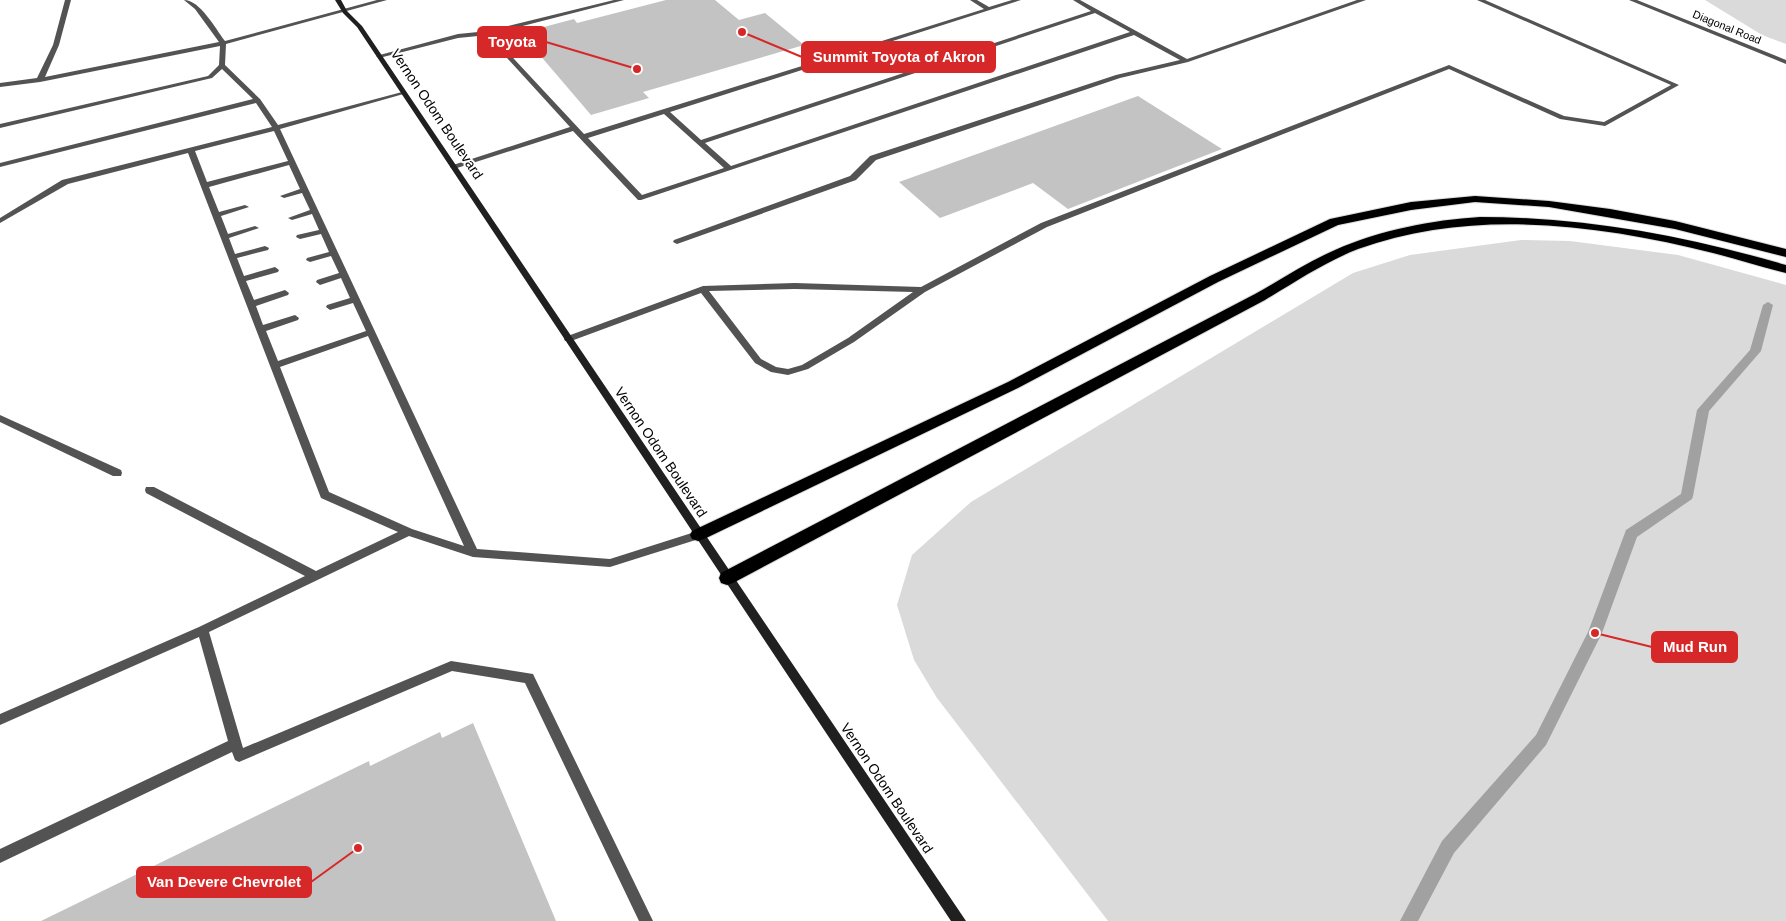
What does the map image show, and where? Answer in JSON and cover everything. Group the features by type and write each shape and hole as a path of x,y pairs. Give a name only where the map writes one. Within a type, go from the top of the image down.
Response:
{"highway":[{"path":"698,535 1013,385 1214,280 1334,222 1411,206 1484,199 1548,204 1628,216 1675,225 1786,253"},
{"path":"727,578 1260,297 1320,262 1367,242 1422,230 1478,221 1552,223 1686,243 1750,258 1786,269"}],"main road":[{"name":"Vernon Odom Boulevard","path":"338,0 345,12 359,26 454,166 698,535 959,921"}],"street":[{"path":"40,80 56,45 68,0"},
{"path":"0,126 210,77 222,65 222,43 197,8 187,0"},
{"path":"0,85 40,80 222,43 345,12 384,0"},
{"path":"379,56 458,36 488,33 621,0"},
{"path":"973,0 988,9"},
{"path":"583,137 1018,0"},
{"path":"1076,0 1186,62"},
{"path":"677,242 853,178 873,158 1118,76 1186,62 1363,0"},
{"path":"703,289 758,361 774,370 788,372 805,367 851,340 922,290 1044,225 1449,67 1562,118 1605,124 1676,85 1480,0"},
{"name":"Diagonal Road","path":"1632,0 1786,62"},
{"path":"701,142 1096,11"},
{"path":"500,47 641,198 1134,33"},
{"path":"222,65 258,100 276,128 473,553"},
{"path":"0,221 65,182 404,93"},
{"path":"0,164 258,100"},
{"path":"665,111 729,168"},
{"path":"454,166 575,128"},
{"path":"191,150 325,495 408,532 473,553 610,563 698,535"},
{"path":"206,185 292,162"},
{"path":"284,196 304,190"},
{"path":"217,215 245,207"},
{"path":"292,218 315,211"},
{"path":"225,237 255,228"},
{"path":"300,237 324,231"},
{"path":"233,257 265,248"},
{"path":"310,260 334,253"},
{"path":"241,280 274,270"},
{"path":"320,282 343,275"},
{"path":"568,339 703,289 795,286 922,290"},
{"path":"252,304 285,293"},
{"path":"330,307 355,299"},
{"path":"261,330 295,318"},
{"path":"276,365 371,332"},
{"path":"0,418 116,473"},
{"path":"150,490 315,576"},
{"path":"0,720 204,630 408,532"},
{"path":"204,630 239,756 451,666 529,678 646,921"},
{"path":"0,856 235,744"}],"shaded area":[{"path":"1705,0 1786,0 1786,44 1762,35"},
{"path":"1521,240 1570,241 1678,255 1786,285 1786,921 1108,921 937,698 914,660 897,605 912,555 971,502 1353,273 1410,255"}],"building":[{"path":"666,0 715,0 739,20 765,13 804,45 643,92 649,98 591,115 521,33 574,19 577,23"},
{"path":"1138,96 1222,149 1068,209 1033,183 940,218 899,182"},
{"path":"473,723 556,921 41,921 369,761 370,766 440,732 442,738"}],"waterway":[{"path":"1409,921 1448,847 1541,740 1595,633 1631,534 1687,496 1703,410 1755,351 1768,305"}],"place":[{"name":"Summit Toyota of Akron","path":"742,32"},
{"name":"Toyota","path":"637,69"},
{"name":"Mud Run","path":"1595,633"},
{"name":"Van Devere Chevrolet","path":"358,848"}]}
